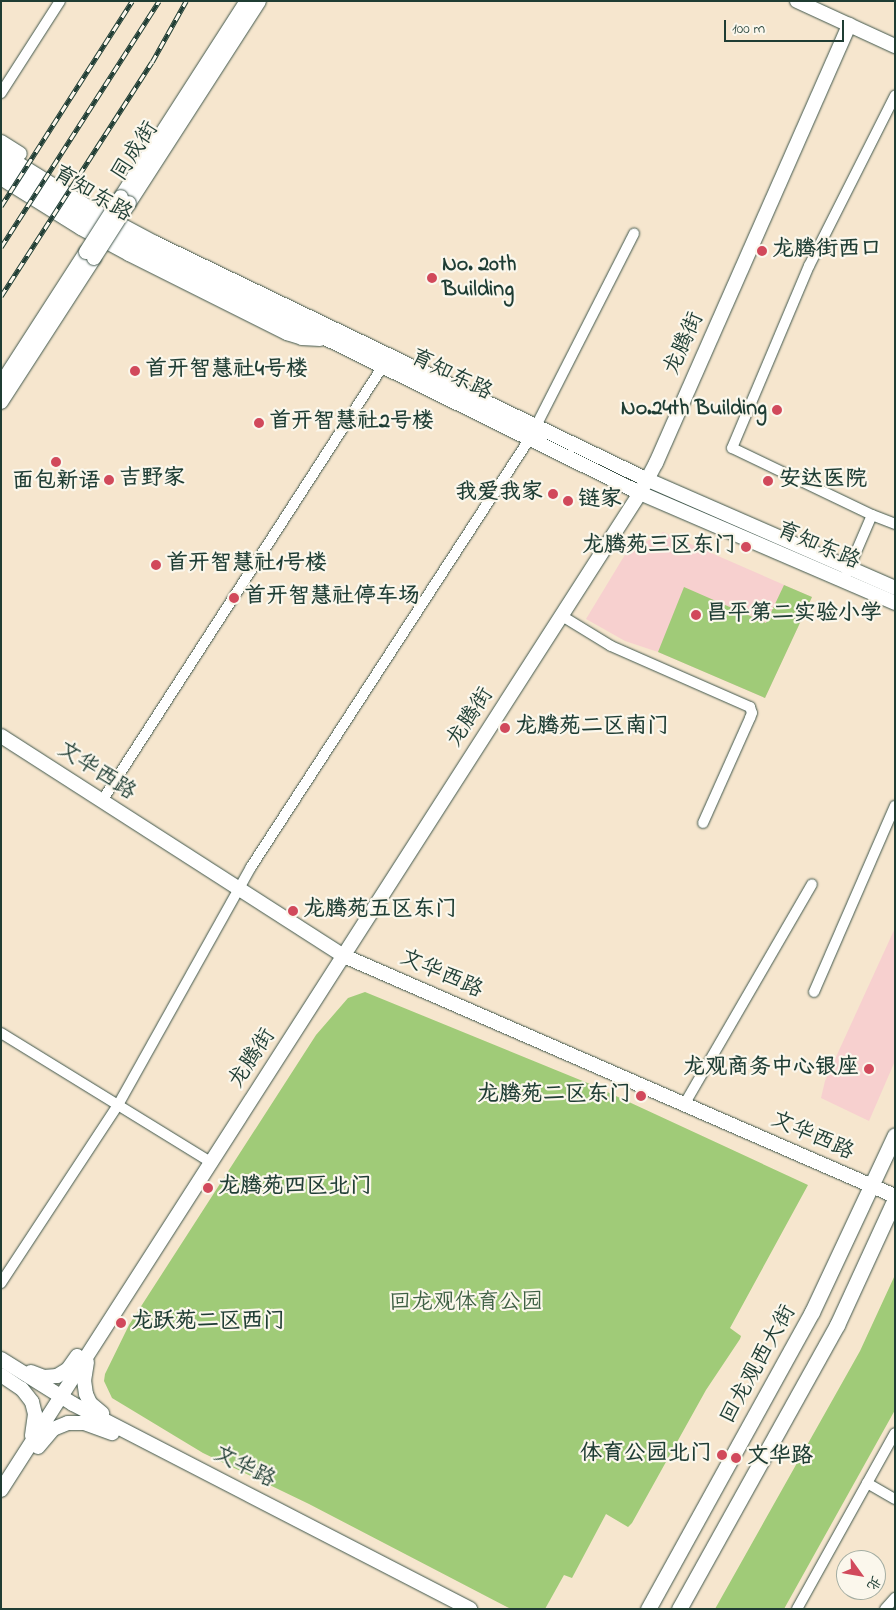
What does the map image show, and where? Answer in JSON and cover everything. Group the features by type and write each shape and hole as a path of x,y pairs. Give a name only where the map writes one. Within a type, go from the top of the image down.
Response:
{"main road":[{"name":"回龙观西大街","path":"648,1609 812,1312 895,1135"},
{"path":"679,1609 837,1325 895,1198"}],"street":[{"path":"1,93 60,1"},
{"name":"同成街","path":"1,402 247,1"},
{"name":"同成街","path":"125,200 259,1"},
{"path":"797,1 895,46"},
{"name":"龙腾街","path":"20,1461 648,480 849,25"},
{"path":"895,96 809,266 732,448 895,524"},
{"path":"1,142 111,211 302,306 338,338"},
{"name":"育知东路","path":"1,153 120,226 338,338 383,366 895,588"},
{"name":"育知东路","path":"1,164 116,234 533,432 640,493 895,603"},
{"path":"1,178 110,244 279,329 295,336 338,338"},
{"path":"1,1283 118,1105 239,889 533,432 634,234"},
{"name":"同成街","path":"1,384 90,255"},
{"path":"102,801 383,366"},
{"path":"843,581 872,514"},
{"path":"562,616 611,646 750,707 750,718 704,823"},
{"name":"文华西路","path":"1,736 344,956 872,1186 895,1198"},
{"path":"814,992 895,806"},
{"path":"684,1105 812,884"},
{"path":"1,1033 212,1162"},
{"path":"1,1354 40,1376 57,1376 71,1366 86,1343 118,1308"},
{"path":"105,1328 89,1356 84,1372 84,1388 87,1398 97,1409 171,1454"},
{"name":"文华路","path":"1,1359 59,1400 113,1434 449,1609"},
{"name":"文华路","path":"1,1369 59,1400 171,1454 470,1609"},
{"path":"1,1375 27,1394 34,1409 35,1422 32,1437 20,1461 1,1490"},
{"path":"1,1498 16,1482 48,1434 58,1426 68,1423 84,1423 113,1434"},
{"path":"796,1609 895,1433"},
{"path":"867,1483 895,1499"},
{"path":"885,1609 895,1598"}],"shaded area":[{"name":"昌平第二实验小学","path":"663,532 812,597 765,698 658,652 625,641 586,619 626,553"},
{"path":"895,928 895,1061 869,1121 821,1098 825,1081"}],"green space":[{"path":"784,585 812,597 765,698 658,652 684,587 766,623"},
{"name":"回龙观体育公园","path":"365,992 590,1084 808,1185 730,1328 741,1336 740,1339 706,1390 632,1523 628,1527 606,1514 572,1578 564,1575 545,1609 511,1609 309,1504 203,1453 112,1398 104,1381 105,1374 129,1325 316,1035 348,998"},
{"path":"895,1275 895,1410 784,1609 715,1609 860,1351"}],"railway":[{"path":"1,206 132,1"},
{"path":"1,247 159,1"},
{"path":"1,296 152,62 186,1"}],"place":[{"name":"龙腾街西口","path":"762,251"},
{"name":"No. 20th Building","path":"432,278"},
{"name":"首开智慧社4号楼","path":"135,371"},
{"name":"No.24th Building","path":"777,410"},
{"name":"首开智慧社2号楼","path":"259,423"},
{"name":"面包新语","path":"56,462"},
{"name":"吉野家","path":"109,480"},
{"name":"安达医院","path":"768,481"},
{"name":"我爱我家","path":"553,494"},
{"name":"链家","path":"568,501"},
{"name":"龙腾苑三区东门","path":"746,547"},
{"name":"首开智慧社1号楼","path":"156,565"},
{"name":"首开智慧社停车场","path":"234,598"},
{"name":"昌平第二实验小学","path":"696,615"},
{"name":"龙腾苑二区南门","path":"505,728"},
{"name":"龙腾苑五区东门","path":"293,911"},
{"name":"龙观商务中心银座","path":"869,1069"},
{"name":"龙腾苑二区东门","path":"641,1096"},
{"name":"龙腾苑四区北门","path":"208,1188"},
{"name":"龙跃苑二区西门","path":"121,1323"},
{"name":"体育公园北门","path":"722,1455"},
{"name":"文华路","path":"736,1458"}]}
